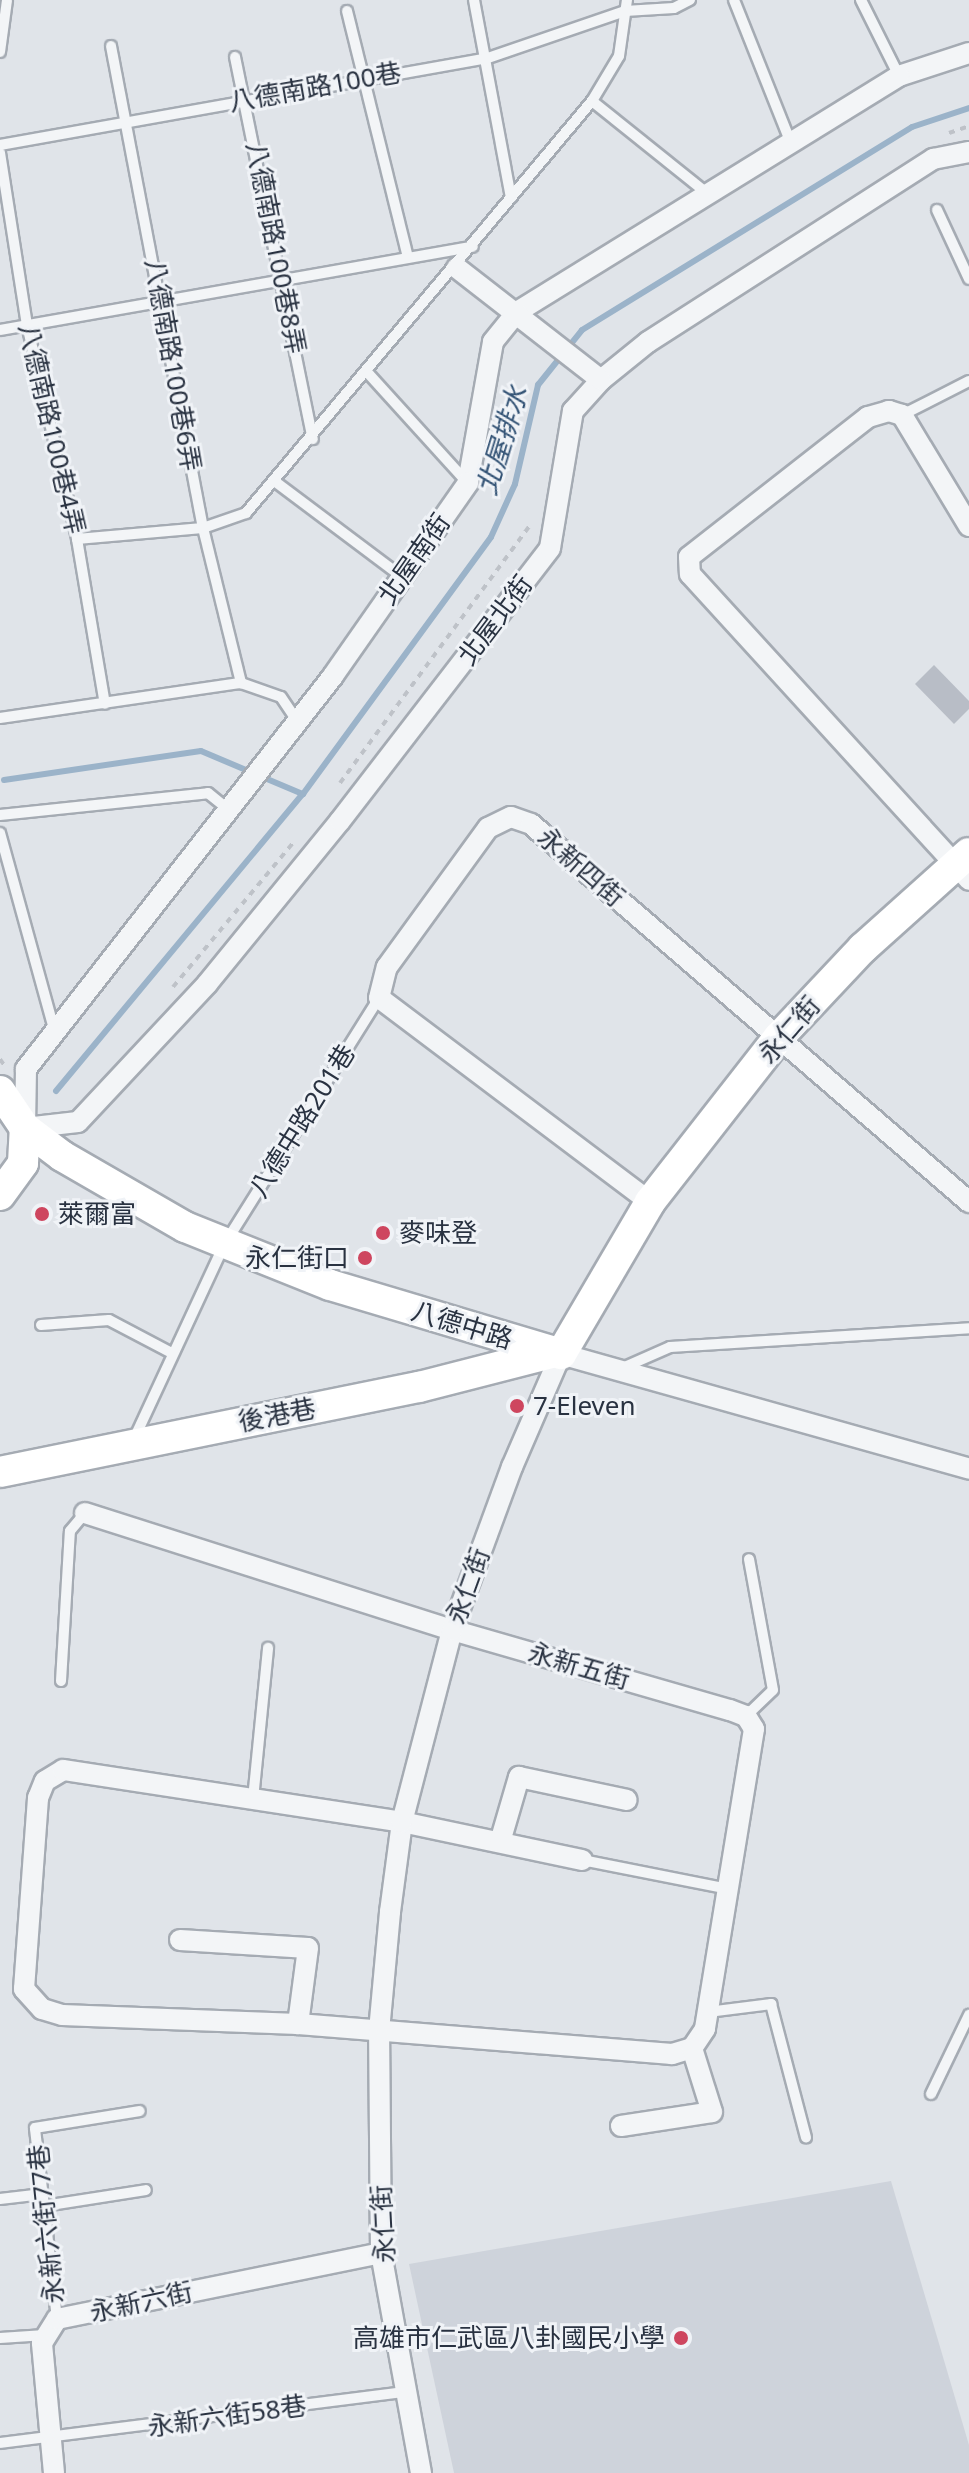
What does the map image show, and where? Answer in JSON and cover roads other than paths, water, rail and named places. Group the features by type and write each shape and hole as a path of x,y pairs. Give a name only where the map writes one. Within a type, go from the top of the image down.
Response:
{"street":[{"name":"北屋南街","path":"13,1134 23,1080 54,1029 277,750 468,483 493,342 517,312 899,76 969,53"},
{"name":"北屋北街","path":"13,1134 78,1122 207,984 340,821 550,548 573,411 601,380 648,342 933,159 969,152"},
{"path":"457,268 586,364 601,380"},
{"path":"964,866 690,574 689,557 697,546 868,417 889,411 902,415 969,526"},
{"name":"永新四街","path":"379,998 387,967 488,828 511,817 531,824 969,1202"},
{"name":"永仁街","path":"421,2473 381,2253 379,2031 402,1822 452,1630 557,1353 650,1202 779,1037 863,948 964,866"},
{"path":"379,998 650,1202"},
{"name":"八德中路","path":"0,1091 13,1134 224,1245 330,1285 612,1372 969,1469"},
{"path":"0,1195 23,1163 13,1134"},
{"name":"後港巷","path":"0,1472 419,1387 557,1353"},
{"name":"永新五街","path":"85,1513 452,1630 746,1716"},
{"path":"582,1860 402,1822 63,1770 45,1781 38,1798 24,1989 42,2009 62,2015 298,2024 672,2054 692,2048 705,2029 708,2012 754,1729 746,1716"},
{"path":"500,1842 519,1777 627,1800"},
{"path":"180,1940 308,1948 298,2024"},
{"path":"621,2126 712,2112 692,2048"},
{"name":"永新六街","path":"51,2327 381,2253"},
{"path":"51,2327 42,2343 48,2440 54,2473"}],"lane":[{"path":"0,52 7,0"},
{"path":"474,0 511,198"},
{"name":"八德南路100巷","path":"0,145 127,119 485,59 626,6 674,8 690,0"},
{"path":"734,0 790,141"},
{"path":"861,0 899,76"},
{"path":"77,539 203,528 246,513 277,483 592,101 619,56 626,6"},
{"path":"347,11 408,258"},
{"name":"八德南路100巷6弄","path":"111,46 203,528 241,683"},
{"name":"八德南路100巷8弄","path":"235,57 283,280 313,439"},
{"path":"592,101 708,194"},
{"name":"八德南路100巷4弄","path":"0,153 27,325 77,539 105,704"},
{"path":"937,210 969,279"},
{"path":"0,330 473,247"},
{"path":"368,373 468,483"},
{"path":"902,415 969,381"},
{"path":"277,483 401,576"},
{"path":"0,718 241,683 281,697 298,722"},
{"path":"0,815 208,793 232,805"},
{"path":"0,833 54,1029"},
{"name":"八德中路201巷","path":"132,1443 170,1352 224,1245 379,998"},
{"path":"41,1325 109,1320 170,1352"},
{"path":"612,1372 670,1347 969,1328"},
{"path":"61,1681 70,1531 85,1513"},
{"path":"746,1716 773,1690 749,1559"},
{"path":"253,1799 268,1648"},
{"path":"582,1860 728,1889"},
{"path":"708,2012 771,2004 806,2137"},
{"path":"931,2094 969,2015"},
{"name":"永新六街77巷","path":"51,2327 44,2206 35,2128 140,2111"},
{"path":"44,2206 146,2190"},
{"path":"0,2199 43,2194"},
{"path":"0,2338 51,2327"},
{"name":"永新六街58巷","path":"0,2443 48,2440 406,2392"}],"waterway":[{"name":"北屋排水","path":"56,1091 303,794 491,537 515,484 538,385 582,330 912,127 969,108"},
{"name":"北屋排水","path":"4,780 201,751 303,794"}],"place":[{"name":"萊爾富","path":"42,1214"},
{"name":"麥味登","path":"383,1233"},
{"name":"永仁街口","path":"365,1258"},
{"name":"7-Eleven","path":"517,1406"},
{"name":"高雄市仁武區八卦國民小學","path":"681,2338"}]}
